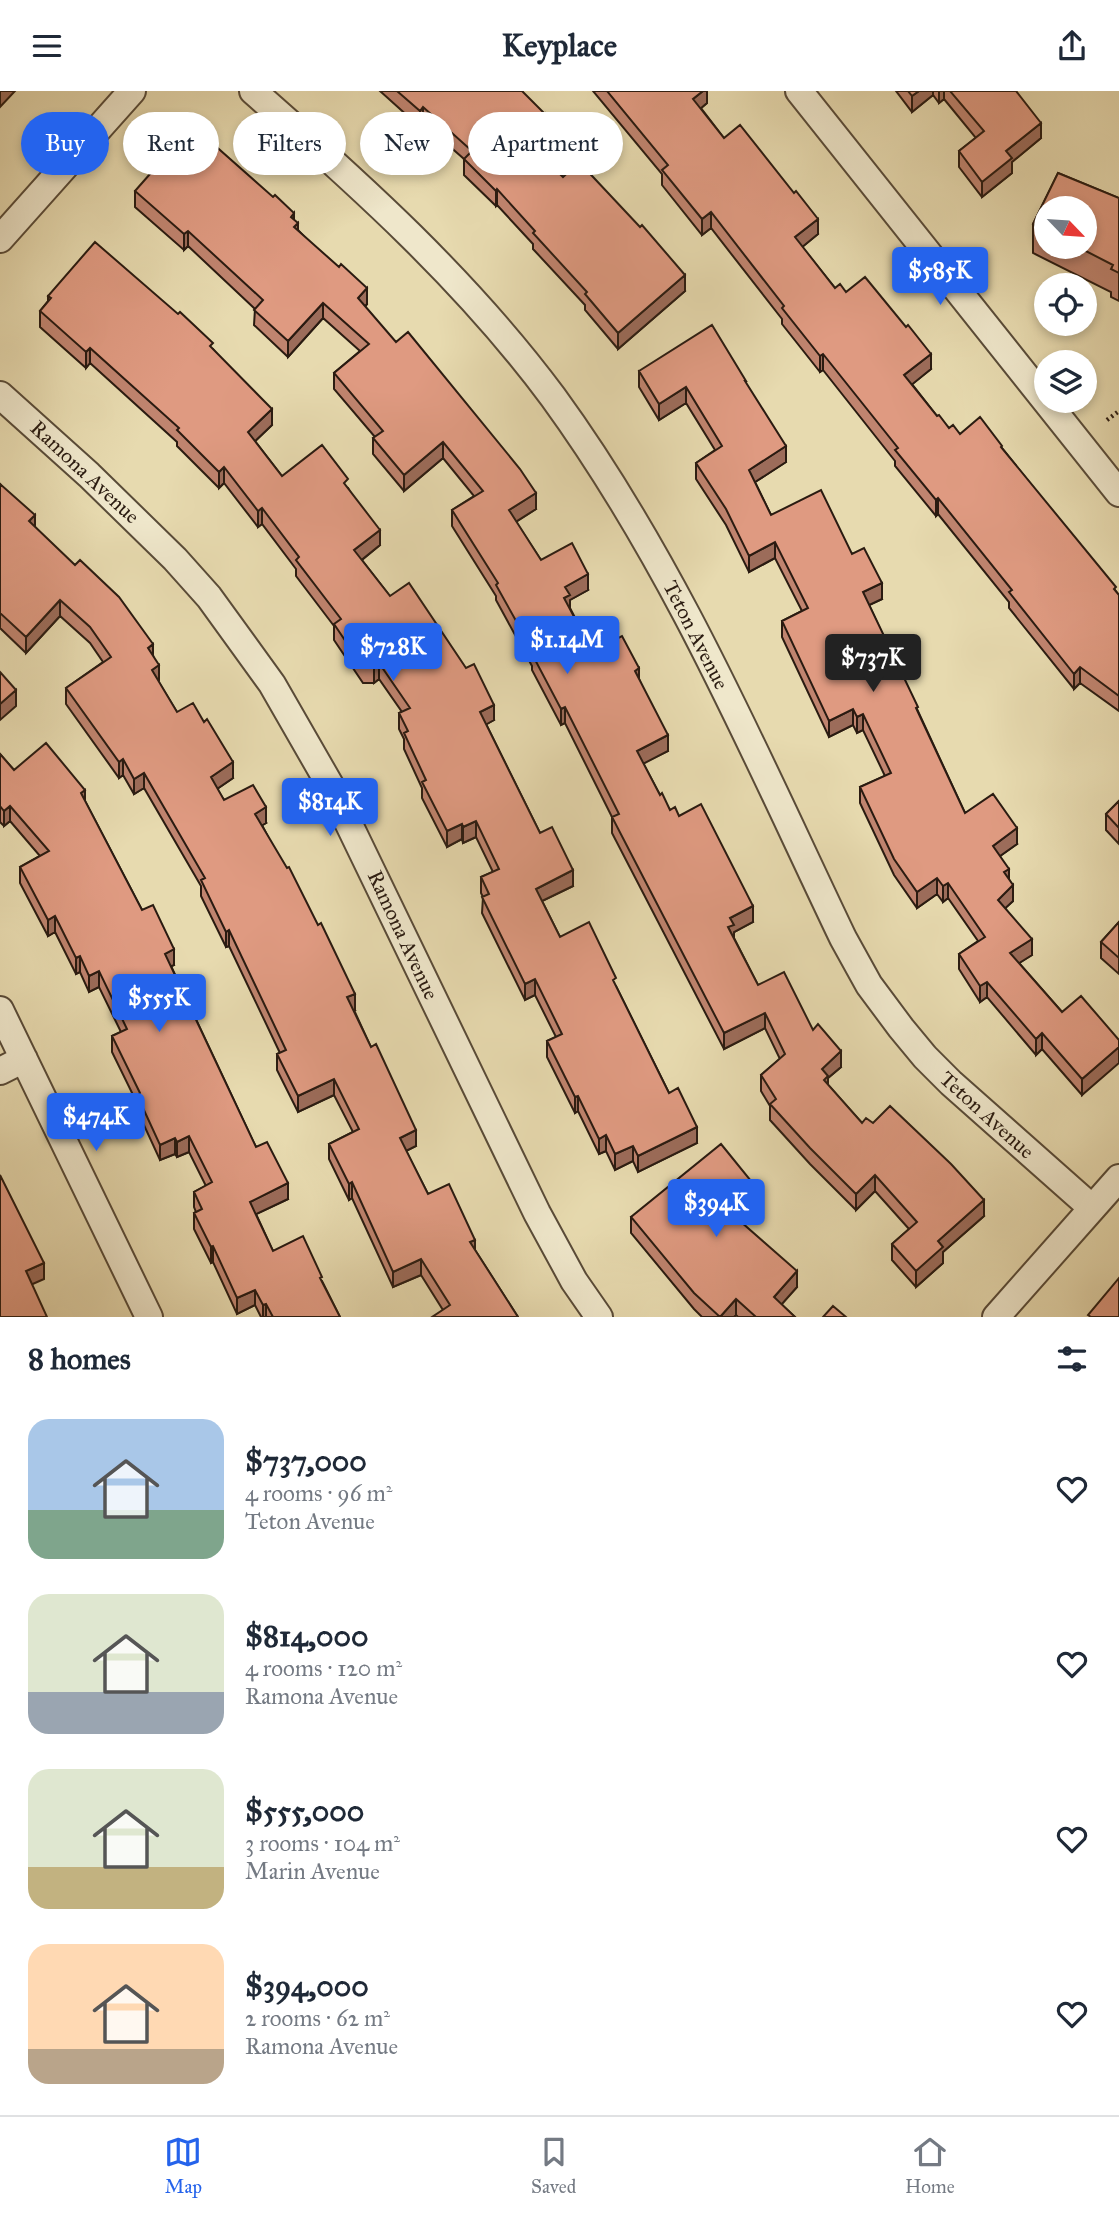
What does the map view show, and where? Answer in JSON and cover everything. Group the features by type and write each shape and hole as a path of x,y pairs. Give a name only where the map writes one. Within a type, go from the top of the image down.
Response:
{"street":[{"path":"0,239 132,91"},
{"name":"Teton Avenue","path":"253,91 409,233 481,309 552,396 614,488 676,592 843,938 869,985 925,1057 1092,1209"},
{"path":"799,91 1119,493"},
{"name":"Ramona Avenue","path":"0,395 99,484 175,559 209,597 272,684 330,785 537,1213 574,1281 599,1317"},
{"path":"0,1010 149,1317"},
{"path":"0,1071 24,1059"},
{"path":"996,1317 1119,1178"}],"path":[{"path":"1107,421 1119,411"}],"building":[{"path":"397,91 522,91 543,112 468,112 468,147 454,135 454,112 429,112 423,107 420,111"},
{"path":"607,91 703,91 693,99 724,138 740,125 794,193 796,191 818,219 795,237 835,288 840,284 846,292 865,277 931,354 904,375 937,416 939,415 949,428 953,425 960,434 980,417 1001,447 1116,587 1114,589 1119,595 1119,696 1080,667 1074,674 1009,592 1012,590 938,498 936,500 895,450 898,448 823,354 820,356 782,308 784,306 711,212 702,219 662,170 668,165"},
{"path":"950,91 1016,91 1041,123 1006,151 1012,158 982,182 959,151 984,131"},
{"path":"219,149 233,162 233,175 248,175 273,197 275,195 294,213 291,217 298,223 294,227 367,288 358,298 396,342 408,332 520,469 536,493 509,510 541,560 572,543 588,574 565,587 570,595 564,598 588,643 593,641 597,649 622,636 639,668 635,671 668,735 637,751 660,795 662,793 670,810 675,807 679,816 701,804 753,906 730,918 734,925 728,927 758,985 784,972 813,1030 818,1024 841,1051 822,1069 828,1076 824,1080 862,1123 866,1118 873,1123 890,1106 951,1164 984,1200 938,1241 943,1247 916,1271 892,1244 917,1222 875,1175 856,1194 770,1104 776,1099 761,1075 785,1054 765,1013 724,1033 612,817 619,814 565,707 561,709 496,585 498,583 452,510 483,491 443,442 404,475 373,438 383,431 334,373 369,344 323,303 288,341 254,310 263,300 188,231 184,234 135,191 149,175 219,175"},
{"path":"1058,173 1119,198 1119,273 1111,269 1113,265 1097,257 1097,196 1047,196"},
{"path":"480,175 591,175 640,227 642,225 685,275 618,333 585,294 587,292 533,233 535,231 497,189 496,191"},
{"path":"95,242 213,343 210,346 272,409 248,432 282,476 322,445 348,479 344,483 380,530 354,550 390,596 409,583 466,668 474,664 494,705 480,712 540,833 552,827 573,870 536,889 560,937 589,922 616,978 613,980 669,1093 678,1088 697,1127 638,1156 633,1146 615,1154 606,1135 599,1139 547,1041 562,1034 535,979 525,984 482,897 489,894 481,877 499,869 476,821 447,831 422,782 426,780 404,733 408,731 399,713 410,708 379,663 374,667 363,667 334,624 341,619 296,560 299,557 262,508 258,511 224,467 219,472 177,430 179,428 90,348 86,352 40,311 51,298 48,296"},
{"path":"712,325 786,446 749,470 771,515 821,490 852,554 864,548 882,583 863,592 965,813 993,794 1017,828 993,846 1009,869 1004,872 1013,885 998,900 1032,939 1010,953 1062,1012 1081,996 1119,1040 1119,1047 1082,1079 1042,1033 1036,1039 987,982 980,986 959,954 985,937 948,883 943,886 937,878 917,892 894,859 860,787 891,773 863,714 857,717 853,709 829,721 782,621 808,608 775,542 749,556 726,509 696,463 722,446 686,387 659,404 639,371"},
{"path":"0,484 35,515 29,521 75,565 80,560 119,597 153,644 148,648 159,665 152,670 177,712 193,703 204,722 207,719 233,762 211,777 224,800 253,785 266,807 255,814 287,868 289,867 318,925 321,923 355,994 347,997 371,1047 376,1044 416,1130 400,1138 428,1194 449,1184 475,1240 470,1242 518,1317 432,1317 450,1305 421,1259 393,1272 352,1182 349,1184 329,1144 359,1129 334,1079 298,1096 277,1054 286,1050 229,930 226,932 201,880 205,878 144,773 134,779 123,759 119,762 66,688 111,657 90,627 60,600 26,637 0,613"},
{"path":"0,672 16,690 0,704"},
{"path":"46,743 85,790 81,793 142,910 153,905 174,949 165,954 256,1147 267,1142 288,1183 250,1202 273,1251 303,1236 340,1317 273,1317 255,1290 237,1298 194,1213 202,1209 194,1192 212,1182 189,1136 177,1142 175,1138 160,1145 137,1095 140,1093 112,1036 127,1029 99,971 89,976 80,956 76,958 55,916 48,920 20,867 49,851 10,806 4,811 0,806 0,754 14,770"},
{"path":"1119,801 1119,828 1106,814"},
{"path":"1119,922 1119,958 1101,942"},
{"path":"721,1144 760,1192 732,1214 797,1271 774,1297 795,1317 756,1317 736,1299 720,1317 694,1293 631,1217"},
{"path":"0,1175 44,1263 26,1271 47,1317 0,1317"},
{"path":"1119,1278 1119,1317 1088,1315"},
{"path":"833,1306 846,1317 823,1317"}]}
